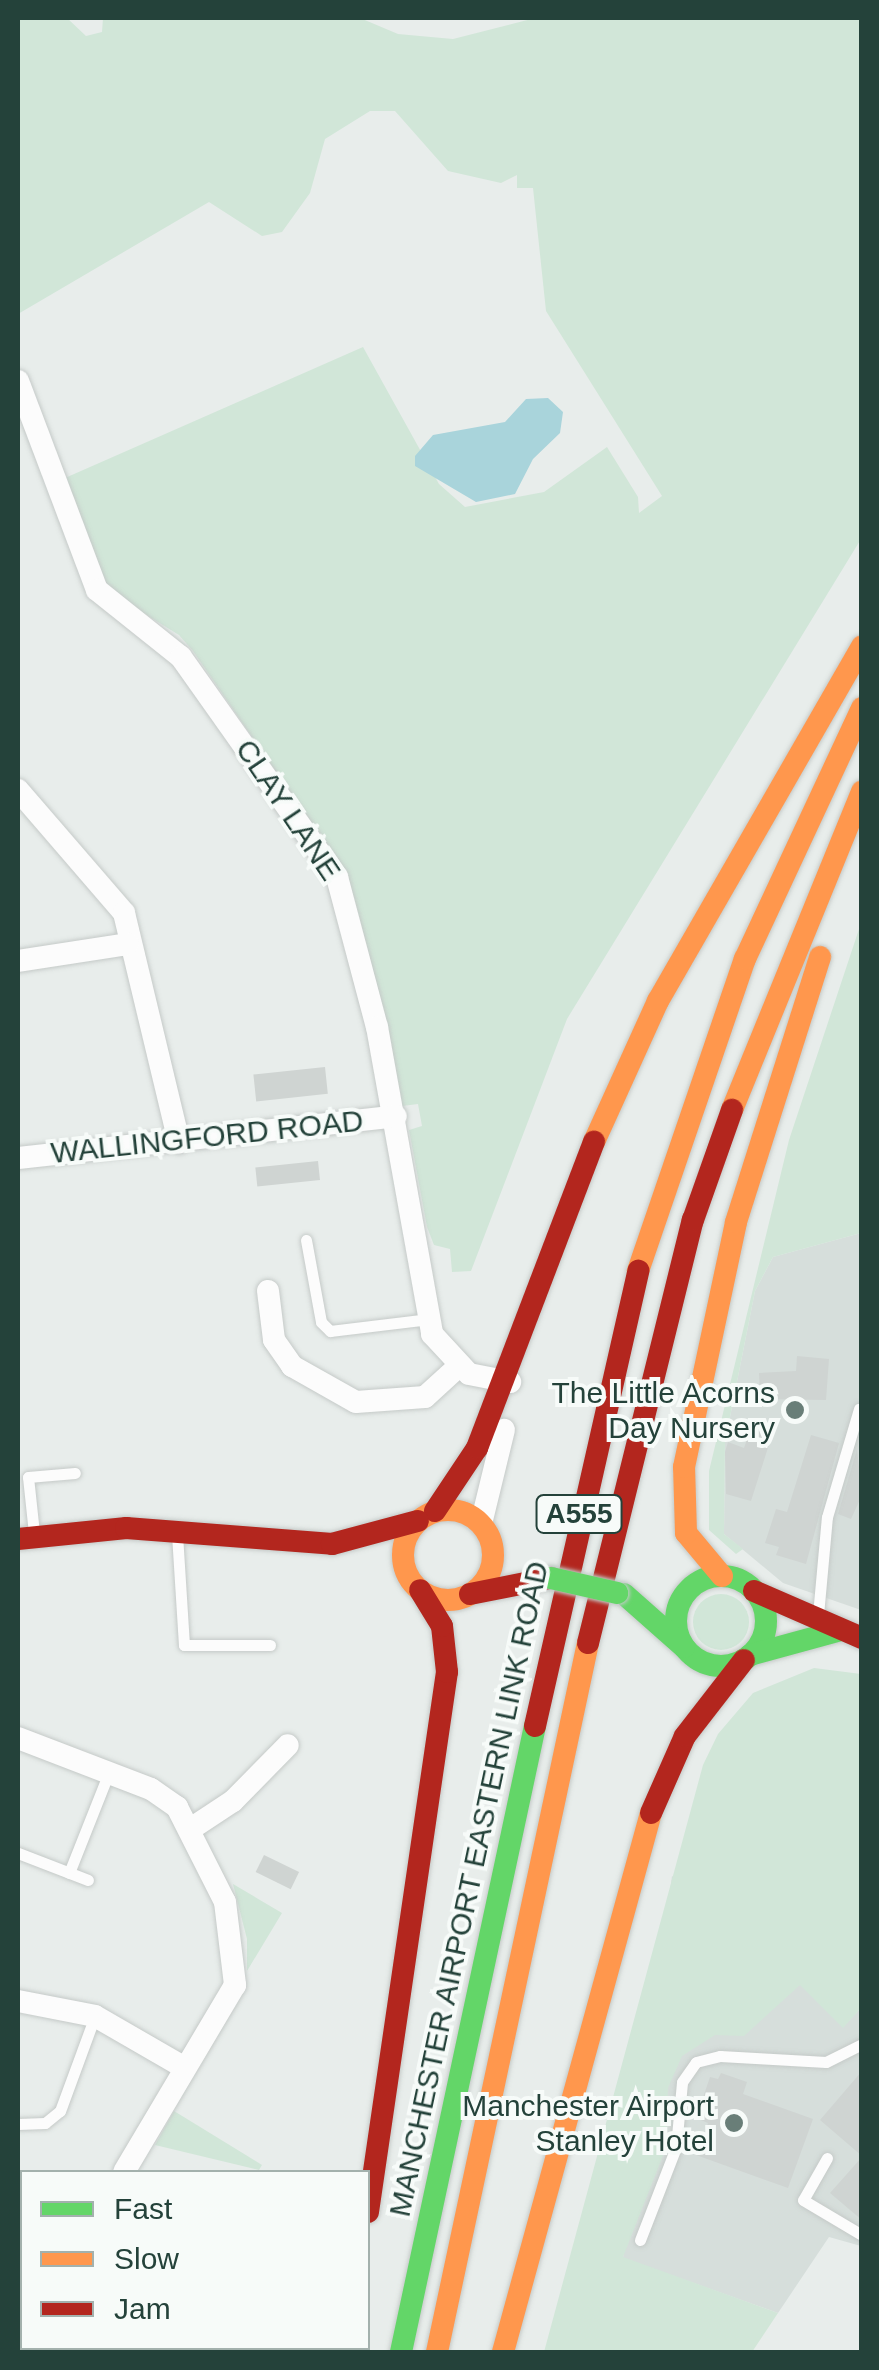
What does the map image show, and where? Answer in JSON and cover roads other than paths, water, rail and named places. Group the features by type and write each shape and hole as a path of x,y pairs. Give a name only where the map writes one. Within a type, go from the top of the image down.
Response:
{"main road":[{"path":"370,2198 447,1672 442,1626 417,1588 404,1546 469,1467 565,1206 658,1001 862,646"},
{"name":"MANCHESTER AIRPORT EASTERN LINK ROAD","path":"401,2352 598,1425 655,1208 746,959 862,708"},
{"name":"A555","path":"437,2352 616,1511 688,1238 742,1081 862,792"},
{"path":"862,844 736,1222 684,1467 686,1533 722,1576 862,1638"},
{"path":"332,1544 427,1516 462,1512 550,1578"},
{"path":"470,1594 492,1567 484,1527"},
{"path":"26,1538 176,1530 332,1544 375,1560 443,1600 550,1578 621,1593 692,1587 722,1576"},
{"path":"684,1648 677,1614 692,1587"},
{"path":"503,2352 658,1788 685,1736 747,1658 766,1623 754,1591"},
{"path":"621,1593 684,1648 716,1666 747,1658 827,1625"}],"street":[{"name":"CLAY LANE","path":"18,381 97,590 182,656 326,856 344,894 396,1116 432,1334 458,1367"},
{"path":"18,790 116,897 179,1142"},
{"path":"18,961 128,944"},
{"name":"WALLINGFORD ROAD","path":"18,1158 396,1116"},
{"path":"268,1291 274,1340 292,1366 356,1402 425,1397 458,1367 502,1380 516,1392 484,1527"},
{"path":"18,1738 150,1789 192,1828 225,1902 235,1985 125,2170"},
{"path":"192,1828 262,1776 288,1745"},
{"path":"18,2001 95,2016 185,2068"}],"lane":[{"path":"306,1240 321,1322 330,1331 429,1319"},
{"path":"827,1625 827,1517 859,1408"},
{"path":"26,1538 23,1478 74,1473"},
{"path":"176,1530 184,1645 270,1645"},
{"path":"69,1873 108,1772"},
{"path":"18,1853 88,1880"},
{"path":"18,2124 45,2123 60,2111 95,2016"},
{"path":"640,2240 676,2147 682,2082 696,2062 720,2056 826,2062 862,2044"},
{"path":"826,2158 803,2200 862,2235"}],"water":[{"path":"548,398 563,412 560,433 533,459 515,494 476,502 415,466 415,456 433,435 505,422 526,399"}],"place":[{"name":"The Little Acorns Day Nursery","path":"795,1410"},
{"name":"Manchester Airport Stanley Hotel","path":"734,2123"}]}
